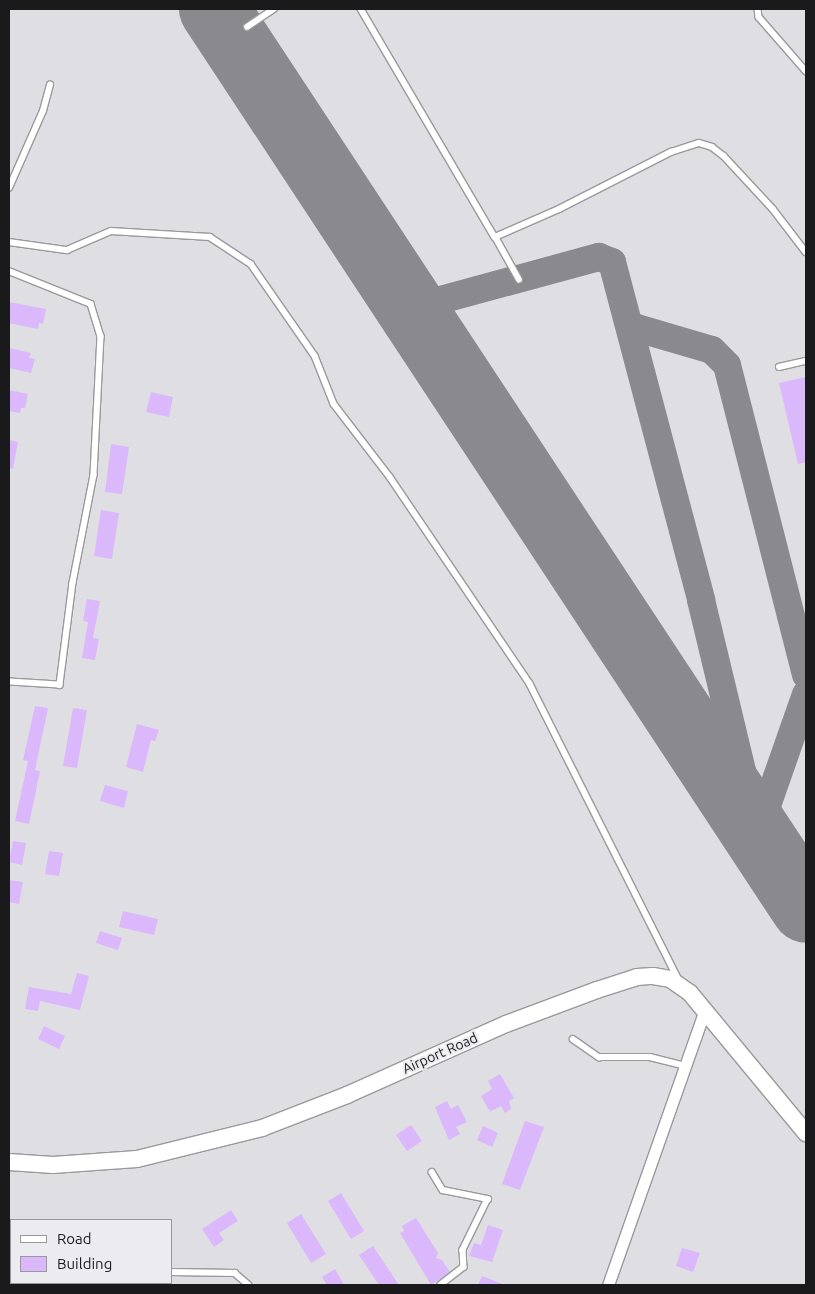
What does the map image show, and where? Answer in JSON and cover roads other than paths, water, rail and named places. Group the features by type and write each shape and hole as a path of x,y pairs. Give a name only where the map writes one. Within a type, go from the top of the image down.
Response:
{"main road":[{"name":"Airport Road","path":"9,1162 63,1164 137,1159 172,1152 262,1128 347,1095 506,1024 597,990 653,976 682,985"},
{"path":"682,985 806,1133"}],"street":[{"path":"608,1285 704,1012"}],"lane":[{"path":"247,27 274,9"},
{"path":"362,9 519,280"},
{"path":"758,9 759,17 806,71"},
{"path":"9,188 43,111 50,85"},
{"path":"495,237 559,209 671,152 699,143 712,147 724,156 773,209 806,252"},
{"path":"9,242 67,250 111,231 210,237 251,264 315,356 334,404 390,477 530,684 682,985"},
{"path":"9,271 91,304 102,336 94,475 73,583 60,685 9,682"},
{"path":"780,367 806,362"},
{"path":"573,1039 599,1057 650,1057 685,1066"},
{"path":"432,1172 443,1190 488,1199 463,1250 464,1267 441,1285"},
{"path":"172,1272 235,1273 249,1285"}]}
